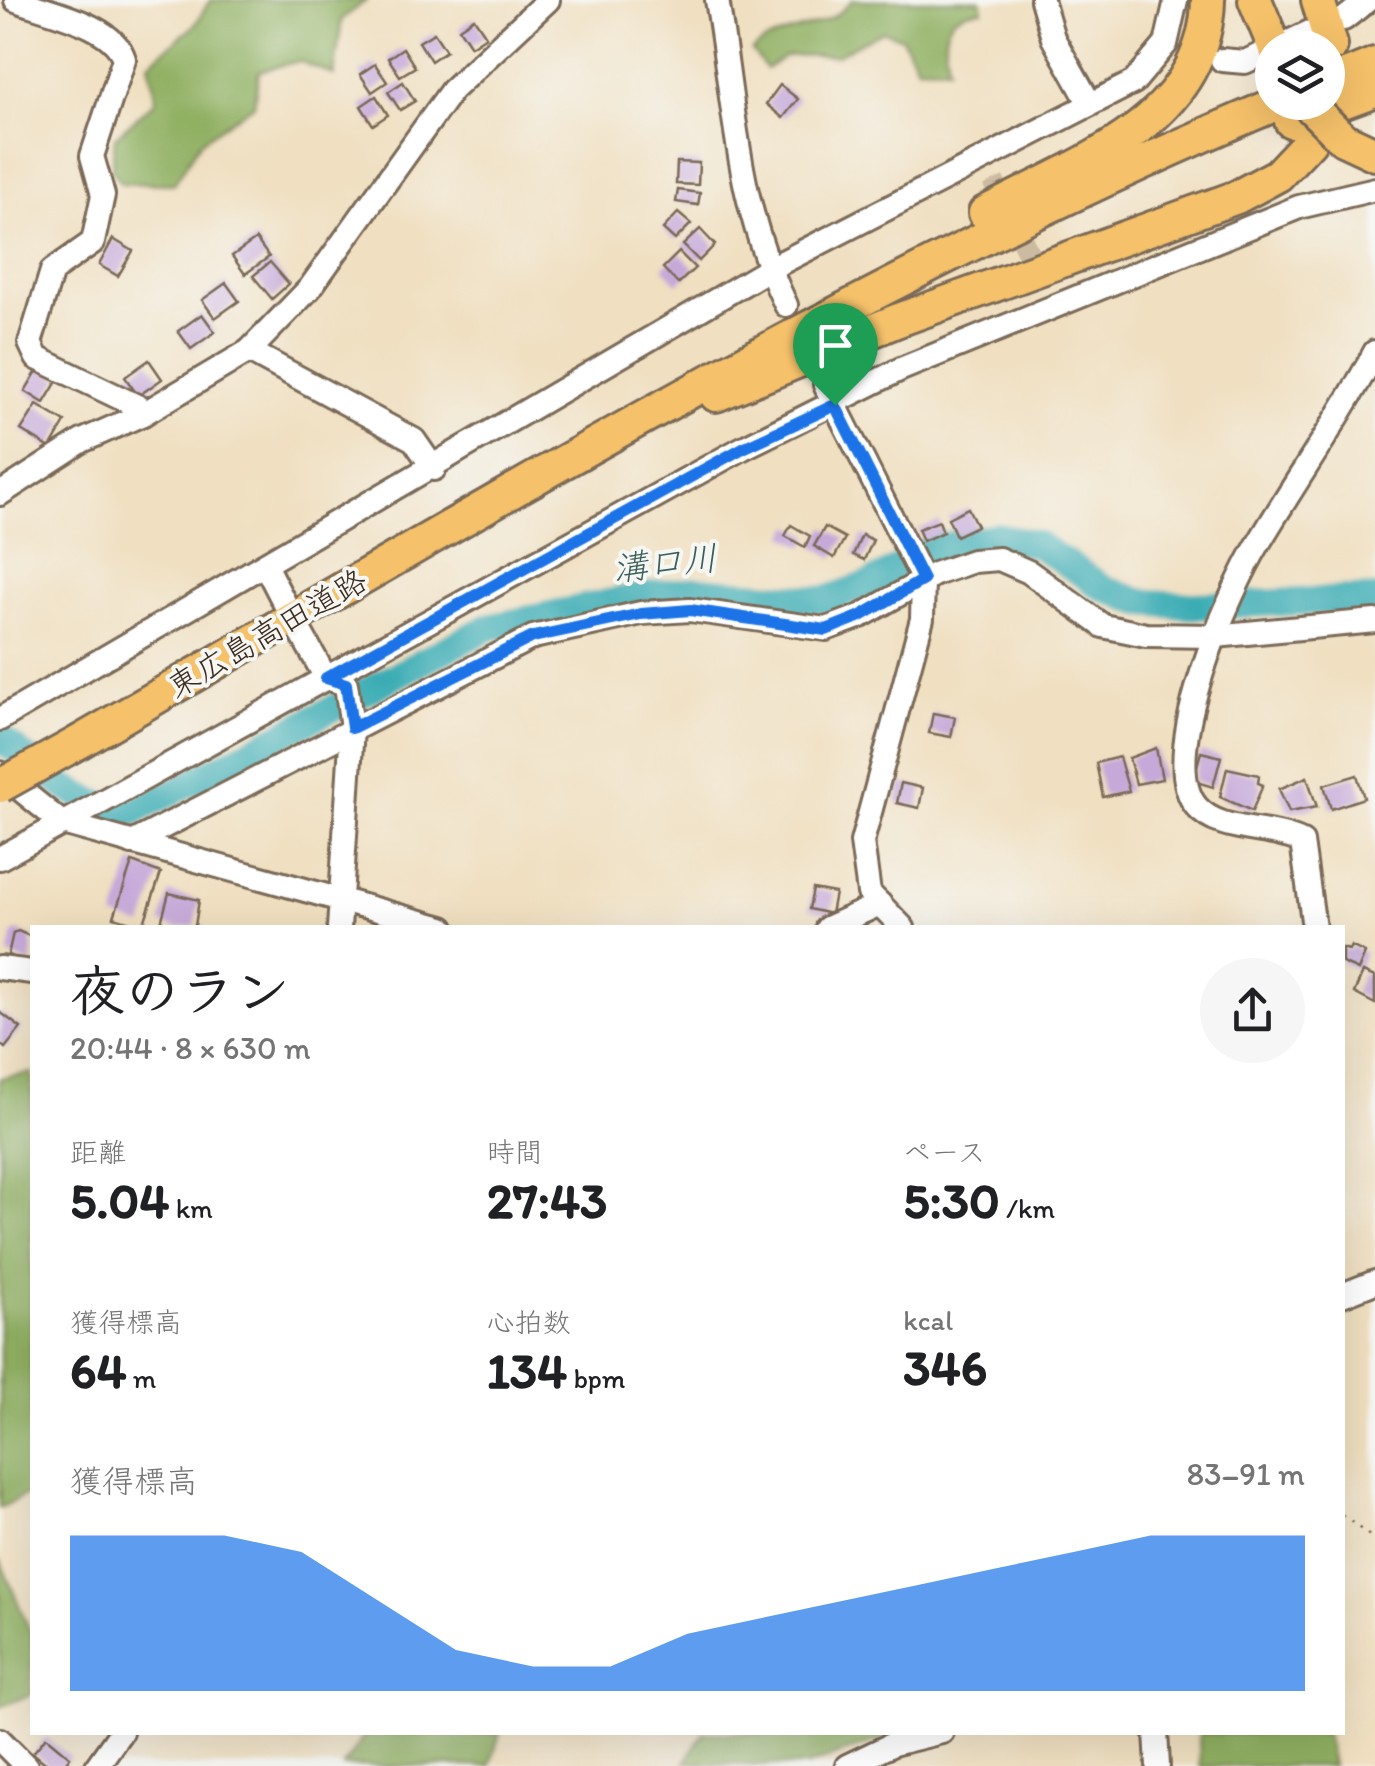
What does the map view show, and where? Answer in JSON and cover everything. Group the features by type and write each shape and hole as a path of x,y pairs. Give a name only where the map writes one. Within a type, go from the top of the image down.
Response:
{"highway":[{"path":"532,480 1154,117 1190,74 1202,43 1208,0"},
{"path":"1255,0 1267,30"},
{"path":"1345,82 1375,64"},
{"path":"1345,94 1375,90"},
{"path":"701,382 1046,206 1255,114"},
{"path":"532,480 850,318 1270,120"},
{"path":"1332,120 1344,139 1375,154"},
{"path":"649,422 896,321 1222,204 1278,175 1310,142"},
{"name":"東広島高田道路","path":"0,786 532,480"}],"street":[{"path":"16,0 100,32 121,47 124,59 92,156 103,211 93,242 52,271 30,343 38,358 139,406 143,414"},
{"path":"0,494 82,441 143,414 249,351 310,288 452,90 548,0"},
{"path":"1042,0 1053,38 1090,104"},
{"path":"2,718 769,269 989,170 1090,104 1134,82 1168,52 1176,0"},
{"path":"1326,24 1368,0"},
{"path":"723,2 739,166 769,269 786,304"},
{"path":"1222,60 1245,62 1255,57"},
{"path":"0,858 743,448 830,395 1055,310 1299,207 1375,189"},
{"path":"1043,282 1055,310"},
{"path":"249,351 414,440 434,468"},
{"path":"1314,925 1302,842 1211,820 1194,804 1185,780 1184,754 1193,706 1216,636 1258,544 1340,418 1375,352"},
{"path":"830,395 923,580 922,619 862,842 863,872 869,893 900,925"},
{"path":"132,844 533,637 641,614 690,610 826,630 861,616 923,580 972,561 999,559 1029,572 1077,611 1103,626 1146,635 1216,636 1375,621"},
{"path":"264,566 285,604"},
{"path":"300,630 326,678 346,684 352,728 339,925"},
{"path":"0,773 62,823 432,925"},
{"path":"834,925 880,904"},
{"path":"0,968 30,972"},
{"path":"1345,1295 1374,1284"},
{"path":"98,1766 119,1735"},
{"path":"847,1766 893,1744 930,1735"},
{"path":"1156,1735 1158,1766"},
{"path":"0,1740 26,1766"}],"path":[{"path":"1345,1517 1375,1540"}],"green space":[{"path":"210,0 367,0 342,19 334,75 299,61 259,71 254,105 201,141 174,184 121,183 112,169 115,137 156,101 149,63 195,25"},
{"path":"852,0 981,0 983,10 960,15 948,27 945,45 949,67 917,66 902,38 883,31 837,55 786,56 766,69 752,51 776,37 829,19"},
{"path":"30,1073 30,1493 0,1508 0,1078"},
{"path":"0,1560 30,1631 30,1695 0,1707"},
{"path":"364,1735 499,1735 490,1766 343,1766"},
{"path":"703,1735 892,1735 807,1766 685,1762"},
{"path":"1199,1735 1326,1735 1332,1766 1200,1766"}],"building":[{"path":"474,18 486,36 471,46 459,28"},
{"path":"434,33 446,51 431,61 419,42"},
{"path":"403,48 415,67 400,76 388,58"},
{"path":"375,64 387,82 372,92 360,74"},
{"path":"403,82 415,101 400,110 388,92"},
{"path":"780,85 798,99 783,118 766,104"},
{"path":"376,96 388,115 373,125 361,106"},
{"path":"677,162 699,163 698,185 676,184"},
{"path":"678,190 700,193 698,205 676,202"},
{"path":"678,213 691,224 675,240 663,229"},
{"path":"700,229 715,245 699,261 683,245"},
{"path":"113,239 133,251 118,276 99,265"},
{"path":"256,239 269,257 245,274 232,256"},
{"path":"679,252 695,268 678,284 663,268"},
{"path":"270,262 289,284 272,299 253,276"},
{"path":"226,283 239,301 215,318 202,300"},
{"path":"202,314 215,332 191,349 178,331"},
{"path":"149,360 162,379 138,396 125,377"},
{"path":"40,366 59,378 44,403 25,391"},
{"path":"37,405 65,422 50,448 21,430"},
{"path":"968,508 977,526 956,536 948,518"},
{"path":"939,521 943,532 923,541 918,529"},
{"path":"791,525 810,536 805,547 785,536"},
{"path":"825,527 845,538 834,558 814,546"},
{"path":"862,535 873,540 864,560 853,555"},
{"path":"933,713 955,717 951,737 929,733"},
{"path":"1156,748 1162,779 1136,784 1129,758"},
{"path":"1201,752 1221,757 1213,787 1193,781"},
{"path":"1119,757 1129,791 1103,797 1096,763"},
{"path":"1227,768 1259,775 1258,783 1263,785 1252,811 1220,797"},
{"path":"1357,775 1364,798 1331,809 1324,785"},
{"path":"1307,777 1317,807 1289,812 1279,789"},
{"path":"901,783 923,788 919,808 897,803"},
{"path":"132,862 161,873 143,925 114,917"},
{"path":"813,889 835,893 831,914 809,909"},
{"path":"169,893 199,900 195,925 161,923"},
{"path":"13,933 30,936 30,963 8,955"},
{"path":"1351,946 1365,953 1358,970 1345,964 1345,949"},
{"path":"1363,972 1375,977 1375,1004 1354,993"},
{"path":"0,1012 21,1028 5,1048 0,1044"},
{"path":"46,1737 70,1757 63,1766 49,1766 33,1753"}],"waterway":[{"name":"溝口川","path":"0,738 79,795 114,809 134,812 487,628 646,595 698,590 826,600 870,584 935,548 997,536 1038,545 1104,588 1140,602 1193,606 1375,599"}],"tunnel":[{"path":"993,181 1041,279"}],"route":[{"path":"835,405 923,580 861,616 826,630 690,610 641,614 533,637 352,728 346,684 326,678 743,448 835,405"}]}
